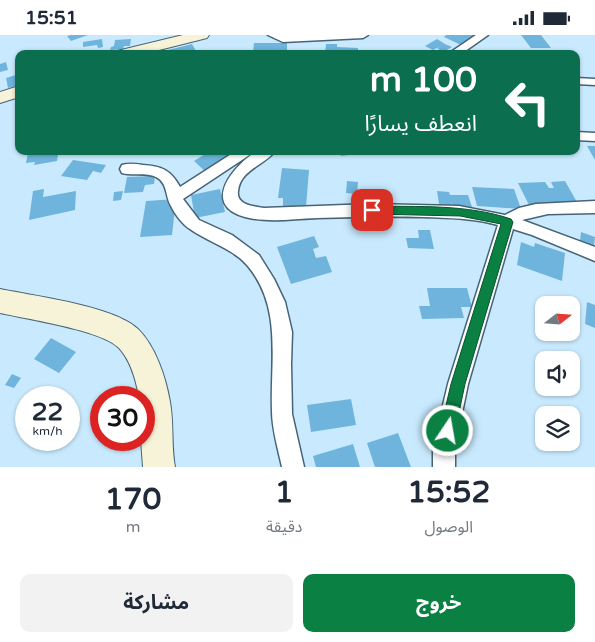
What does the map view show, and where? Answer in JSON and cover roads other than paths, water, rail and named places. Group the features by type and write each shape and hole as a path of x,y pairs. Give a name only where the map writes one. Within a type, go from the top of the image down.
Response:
{"main road":[{"path":"140,50 202,35"},
{"path":"0,98 15,92"},
{"path":"0,301 102,323 115,328 130,339 140,356 151,383 156,409 159,467"}],"street":[{"path":"273,35 283,39 363,35"},
{"path":"459,50 483,35"},
{"path":"580,81 595,82"},
{"path":"580,136 595,137"},
{"path":"175,197 240,155"},
{"path":"262,155 242,169 231,186 230,196 233,203 241,210 249,213 419,210 460,212 491,217 536,230 595,254"},
{"path":"127,169 157,171 166,177 173,187 176,204 194,224 226,240 253,260 268,284 279,308 283,332 281,364 282,414 293,467"},
{"path":"444,467 444,447 458,384 508,222 512,217 526,212 595,207"}]}
